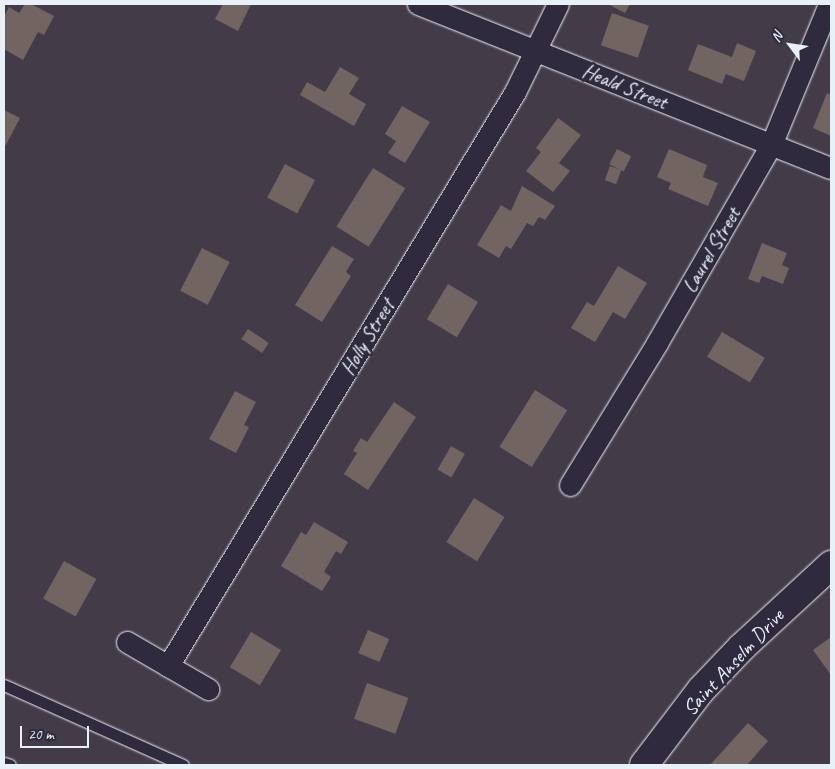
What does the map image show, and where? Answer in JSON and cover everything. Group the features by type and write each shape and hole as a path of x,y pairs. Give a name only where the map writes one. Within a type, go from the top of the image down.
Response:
{"street":[{"name":"Heald Street","path":"418,4 831,168"},
{"name":"Holly Street","path":"168,666 537,50 558,4"},
{"name":"Laurel Street","path":"570,485 657,343 771,145 829,4"},
{"name":"Saint Anselm Drive","path":"644,765 701,690 742,647 831,566"},
{"path":"127,642 208,689"}],"lane":[{"path":"4,685 183,765"},
{"path":"4,763 10,765"}],"building":[{"path":"25,4 31,4 54,16 44,35 38,32 23,60 4,49 4,17 9,7 19,13"},
{"path":"223,4 251,4 238,31 215,19"},
{"path":"608,4 630,4 625,13"},
{"path":"612,13 649,26 638,58 601,45"},
{"path":"737,43 756,51 744,81 726,74 722,84 688,70 698,44 732,57"},
{"path":"340,67 359,78 349,94 366,104 354,126 300,95 307,82 325,92"},
{"path":"827,93 831,95 831,136 813,128"},
{"path":"402,106 430,122 405,163 388,153 396,141 385,134"},
{"path":"4,110 20,118 6,145 4,144"},
{"path":"558,118 581,135 559,163 570,171 553,192 526,171 541,152 536,148"},
{"path":"617,149 631,156 624,171 609,164"},
{"path":"669,149 707,165 703,177 718,183 708,206 668,189 671,183 657,177"},
{"path":"285,164 315,180 297,214 267,198"},
{"path":"610,166 621,170 616,184 605,180"},
{"path":"373,168 405,188 369,247 336,227"},
{"path":"522,186 555,206 545,220 539,217 533,226 527,223 511,249 506,246 499,258 477,245 501,205 511,211"},
{"path":"762,243 787,253 782,265 789,268 783,284 762,276 759,283 748,279"},
{"path":"332,246 354,259 346,272 351,276 322,322 295,305"},
{"path":"202,248 230,262 208,305 180,291"},
{"path":"618,266 647,283 625,319 613,312 595,342 571,328 587,302 594,306"},
{"path":"448,284 478,302 457,337 427,319"},
{"path":"248,329 269,343 262,353 241,339"},
{"path":"722,332 765,358 750,383 707,357"},
{"path":"535,390 567,410 532,467 499,447"},
{"path":"235,391 256,402 244,425 249,427 236,453 209,439"},
{"path":"394,402 416,417 368,490 344,474 357,453 353,451 361,438 367,442"},
{"path":"451,446 465,454 451,477 438,469"},
{"path":"474,498 505,517 477,561 446,542"},
{"path":"314,522 348,542 341,554 336,551 324,572 331,577 322,591 281,566 301,532 306,535"},
{"path":"64,561 96,579 76,617 43,599"},
{"path":"368,630 389,639 379,662 358,653"},
{"path":"251,632 281,650 260,685 230,667"},
{"path":"831,637 831,675 813,650"},
{"path":"367,683 408,698 395,734 354,719"},
{"path":"748,723 768,741 747,765 710,765"}]}
